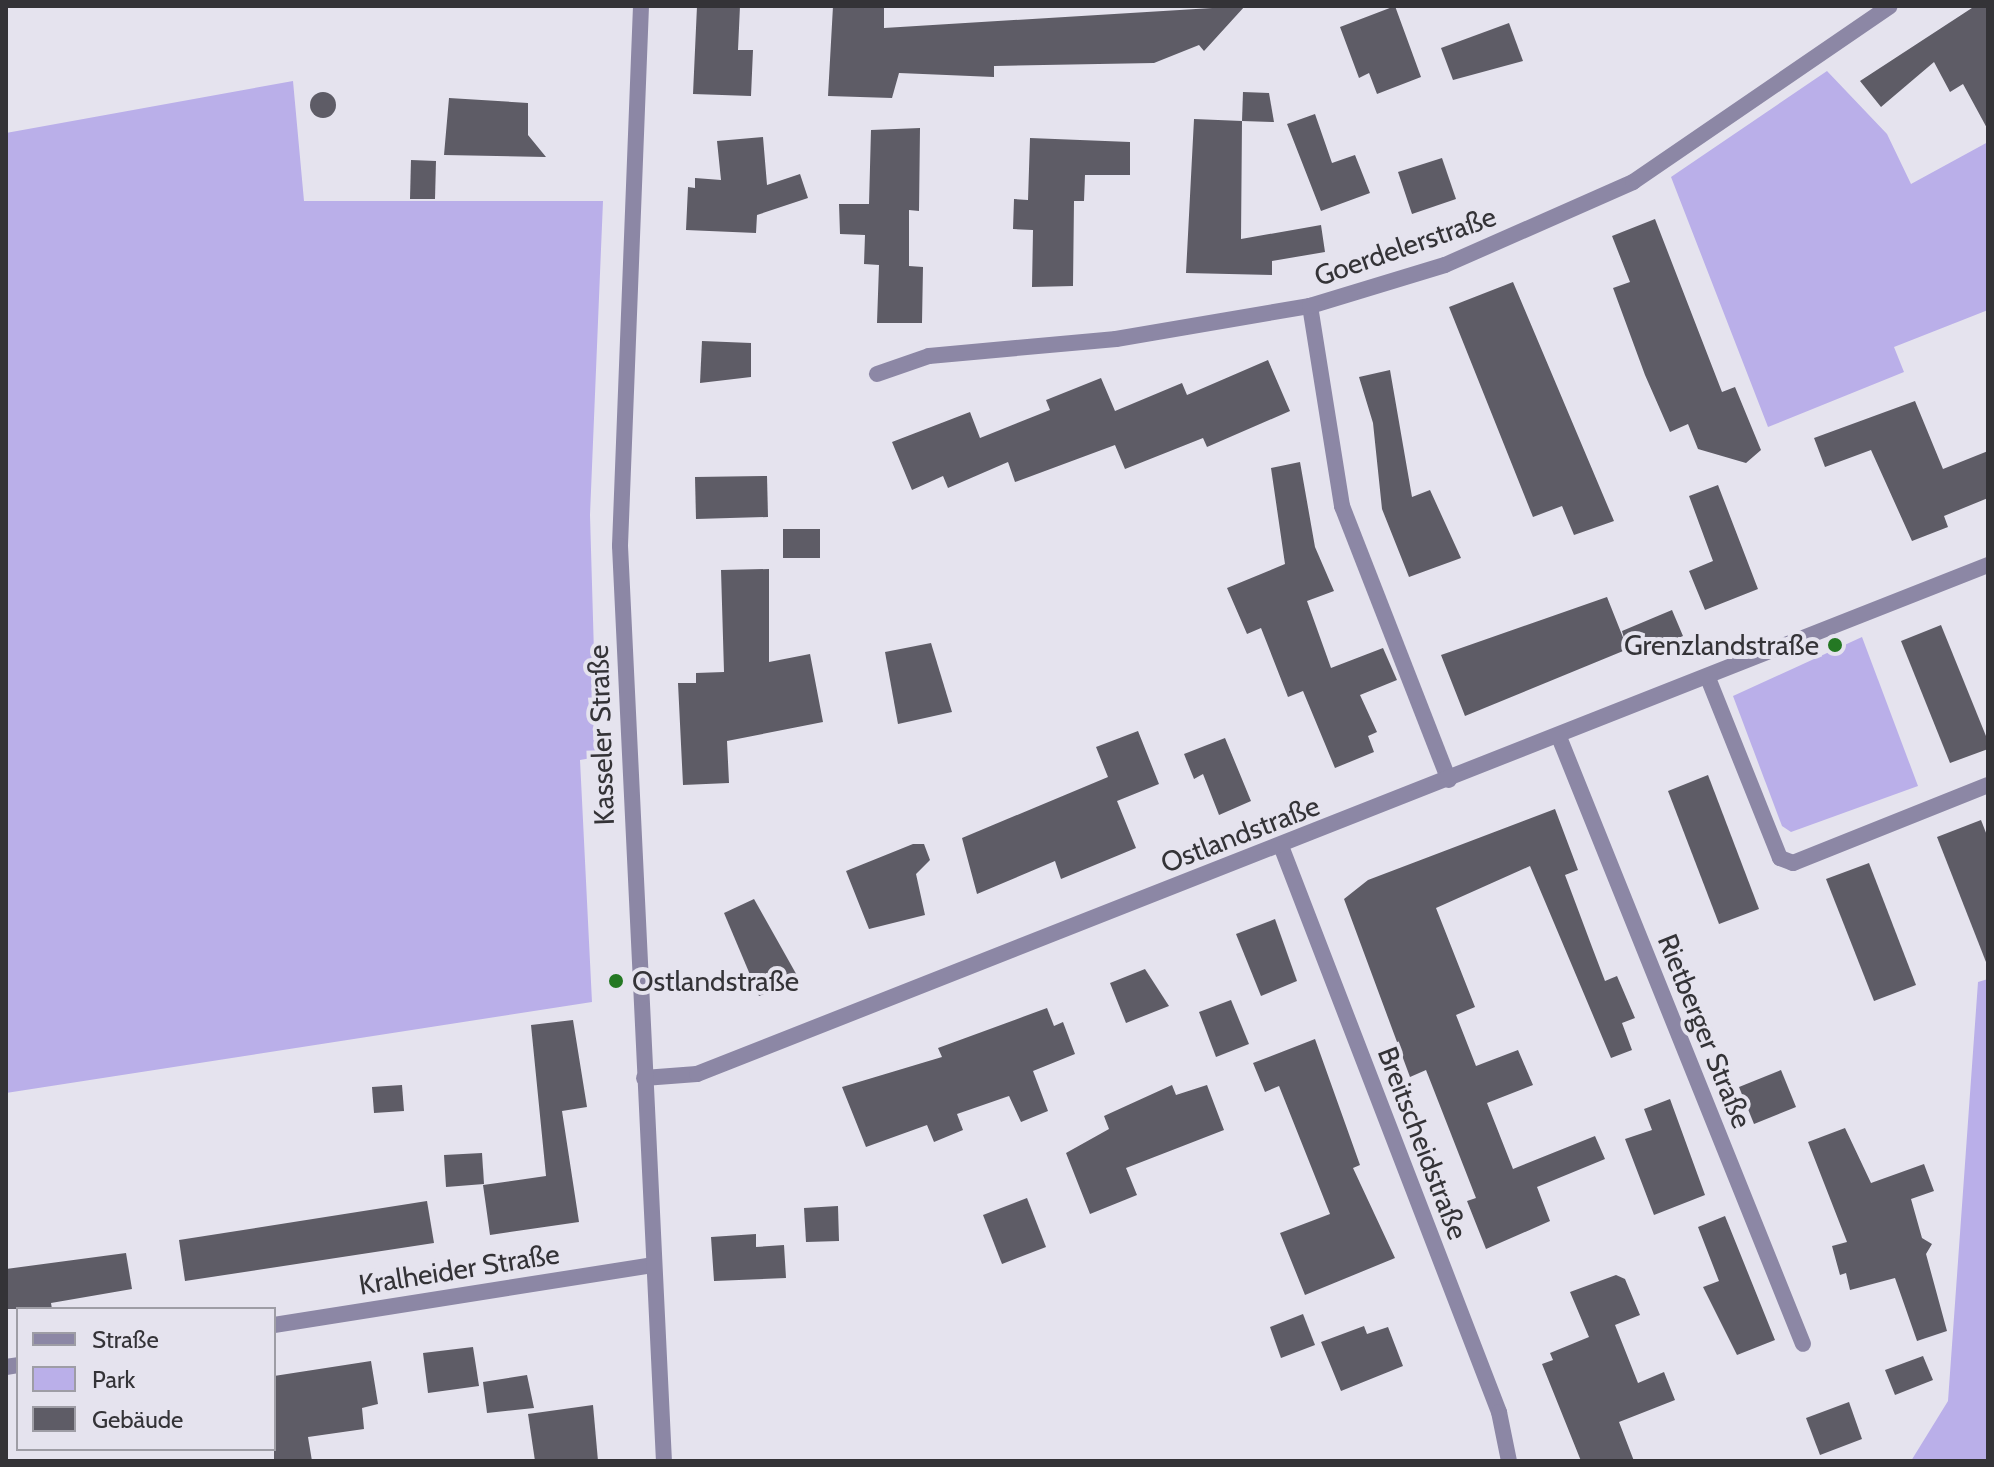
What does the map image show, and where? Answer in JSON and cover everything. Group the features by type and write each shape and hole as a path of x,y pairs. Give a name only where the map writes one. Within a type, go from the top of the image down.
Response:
{"street":[{"name":"Kasseler Straße","path":"641,6 620,546 652,1265 664,1461"},
{"name":"Goerdelerstraße","path":"877,374 929,356 1116,339 1310,306 1445,265 1600,200 1890,6"},
{"path":"1310,306 1342,506 1449,780"},
{"name":"Ostlandstraße","path":"644,1078 697,1074 1559,737 1988,565"},
{"path":"1708,678 1780,858 1793,863 1988,785"},
{"name":"Rietberger Straße","path":"1559,737 1803,1344"},
{"name":"Breitscheidstraße","path":"1281,846 1499,1412 1509,1461"},
{"name":"Kralheider Straße","path":"276,1325 652,1265"}],"green space":[{"path":"1827,71 1887,134 1911,184 1988,142 1988,310 1894,347 1904,372 1768,427 1671,177"},
{"path":"293,81 304,201 603,201 590,515 597,757 580,760 592,1002 6,1093 6,133"},
{"path":"1862,637 1918,786 1791,832 1782,826 1733,696"},
{"path":"1988,979 1988,1461 1911,1461 1948,1401 1978,982"}],"building":[{"path":"697,6 740,6 738,50 753,50 751,96 693,94"},
{"path":"833,6 884,6 884,28 1245,6 1204,51 1199,45 1154,63 994,66 994,77 899,73 892,98 828,96"},
{"path":"1395,6 1421,77 1377,94 1369,73 1359,78 1340,27"},
{"path":"1975,6 1988,6 1988,130 1963,84 1950,92 1934,62 1881,107 1860,81"},
{"path":"1509,23 1523,61 1453,80 1441,48"},
{"path":"323,92 332,96 336,105 332,114 323,118 314,114 310,105 314,96"},
{"path":"1243,92 1269,93 1274,122 1242,121"},
{"path":"449,98 528,103 528,135 546,157 444,155"},
{"path":"1315,114 1332,163 1355,155 1370,193 1321,211 1287,124"},
{"path":"1194,119 1242,121 1241,239 1321,225 1325,252 1272,261 1272,275 1186,273"},
{"path":"920,128 919,211 909,210 909,266 923,267 922,323 877,323 879,265 864,264 865,235 840,234 839,204 869,204 871,130"},
{"path":"763,137 767,185 800,174 808,198 757,215 756,233 686,230 688,187 695,188 695,178 721,180 717,141"},
{"path":"1030,138 1130,142 1130,175 1085,175 1084,201 1074,201 1073,286 1032,287 1033,230 1013,229 1014,199 1028,200"},
{"path":"1442,158 1456,199 1412,214 1398,172"},
{"path":"411,160 436,161 435,199 410,199"},
{"path":"1655,219 1722,392 1735,387 1761,450 1746,463 1698,449 1688,424 1670,432 1645,375 1613,288 1630,282 1612,236"},
{"path":"1513,282 1614,521 1574,535 1562,506 1533,517 1449,307"},
{"path":"702,341 751,343 751,377 700,383"},
{"path":"1268,360 1290,411 1207,447 1203,438 1125,469 1115,445 1015,482 1008,462 948,488 943,476 912,490 892,442 970,412 980,438 1050,410 1046,400 1101,378 1115,411 1182,383 1187,395"},
{"path":"1390,370 1412,497 1430,490 1461,558 1409,577 1382,509 1373,423 1359,377"},
{"path":"1915,401 1943,469 1988,451 1988,498 1944,516 1948,527 1912,541 1871,450 1825,467 1814,438"},
{"path":"1300,462 1315,547 1334,591 1307,601 1331,668 1383,648 1397,680 1360,695 1377,732 1368,736 1374,752 1335,768 1303,691 1288,697 1261,628 1247,634 1227,588 1285,564 1271,468"},
{"path":"767,476 768,517 696,519 695,477"},
{"path":"1718,485 1758,589 1705,610 1689,571 1713,561 1689,496"},
{"path":"783,529 820,529 820,558 783,558"},
{"path":"769,569 769,662 810,654 823,722 727,741 729,783 683,785 678,683 696,683 696,673 724,672 721,570"},
{"path":"1607,597 1626,645 1622,631 1672,610 1683,636 1631,658 1628,649 1465,716 1441,655"},
{"path":"1941,625 1988,741 1988,749 1950,763 1901,641"},
{"path":"931,643 952,712 898,724 885,652"},
{"path":"1138,731 1159,784 1117,801 1136,848 1061,879 1055,861 977,894 962,838 1108,777 1096,747"},
{"path":"1225,738 1251,801 1219,815 1203,774 1194,779 1184,754"},
{"path":"1708,775 1759,909 1719,924 1668,791"},
{"path":"1555,809 1578,870 1565,875 1605,981 1617,976 1635,1018 1622,1023 1632,1050 1611,1058 1530,866 1436,908 1475,1007 1456,1015 1476,1066 1518,1050 1533,1085 1487,1103 1513,1169 1595,1136 1605,1159 1537,1187 1550,1221 1486,1249 1467,1201 1476,1198 1426,1070 1410,1077 1344,899 1368,880"},
{"path":"1981,820 1988,838 1986,962 1937,837"},
{"path":"913,844 924,844 930,860 916,874 925,915 869,929 846,871"},
{"path":"1869,863 1916,985 1874,1001 1826,879"},
{"path":"754,899 799,979 759,996 724,913"},
{"path":"1275,919 1297,981 1261,996 1236,934"},
{"path":"1145,969 1169,1006 1126,1023 1110,983"},
{"path":"1231,1000 1249,1044 1216,1057 1199,1012"},
{"path":"1047,1008 1054,1026 1063,1022 1075,1054 1033,1071 1048,1111 1021,1122 1009,1096 957,1114 963,1130 934,1142 927,1125 866,1147 842,1087 942,1057 938,1048"},
{"path":"573,1020 587,1107 562,1111 579,1222 490,1235 483,1185 546,1176 531,1025"},
{"path":"1315,1039 1360,1165 1353,1168 1395,1258 1305,1295 1280,1233 1330,1214 1279,1086 1265,1092 1253,1063"},
{"path":"1781,1070 1796,1107 1754,1124 1739,1087"},
{"path":"402,1085 404,1111 374,1113 372,1087"},
{"path":"1172,1085 1176,1095 1207,1085 1224,1130 1126,1168 1137,1195 1090,1214 1066,1153 1109,1129 1104,1116"},
{"path":"1670,1099 1705,1195 1654,1215 1625,1139 1652,1130 1644,1109"},
{"path":"1845,1128 1871,1183 1924,1164 1934,1191 1911,1199 1922,1238 1932,1244 1926,1254 1947,1331 1917,1341 1895,1278 1850,1290 1846,1273 1840,1275 1832,1246 1847,1242 1808,1142"},
{"path":"482,1153 484,1184 446,1187 444,1155"},
{"path":"1027,1198 1046,1247 1002,1264 983,1215"},
{"path":"427,1201 434,1243 185,1281 179,1240"},
{"path":"838,1206 839,1241 806,1242 804,1208"},
{"path":"1725,1216 1775,1340 1737,1355 1703,1287 1719,1281 1698,1227"},
{"path":"756,1234 756,1247 784,1245 786,1278 714,1281 711,1237"},
{"path":"126,1253 132,1289 51,1303 52,1307 8,1309 6,1269"},
{"path":"1616,1275 1625,1279 1640,1315 1615,1325 1638,1383 1664,1372 1675,1400 1619,1422 1634,1461 1581,1461 1542,1364 1553,1360 1550,1353 1589,1337 1570,1292"},
{"path":"1303,1314 1315,1345 1281,1358 1270,1327"},
{"path":"1364,1326 1367,1334 1388,1327 1403,1366 1341,1391 1321,1342"},
{"path":"473,1347 479,1386 428,1393 423,1353"},
{"path":"1923,1356 1933,1380 1895,1395 1885,1370"},
{"path":"371,1361 378,1404 362,1408 364,1429 308,1437 312,1461 274,1461 276,1376"},
{"path":"527,1375 534,1408 487,1413 483,1382"},
{"path":"1849,1402 1862,1439 1820,1455 1806,1418"},
{"path":"593,1405 598,1461 535,1461 528,1414"}],"place":[{"name":"Grenzlandstraße","path":"1835,645"},
{"name":"Ostlandstraße","path":"616,981"}]}
